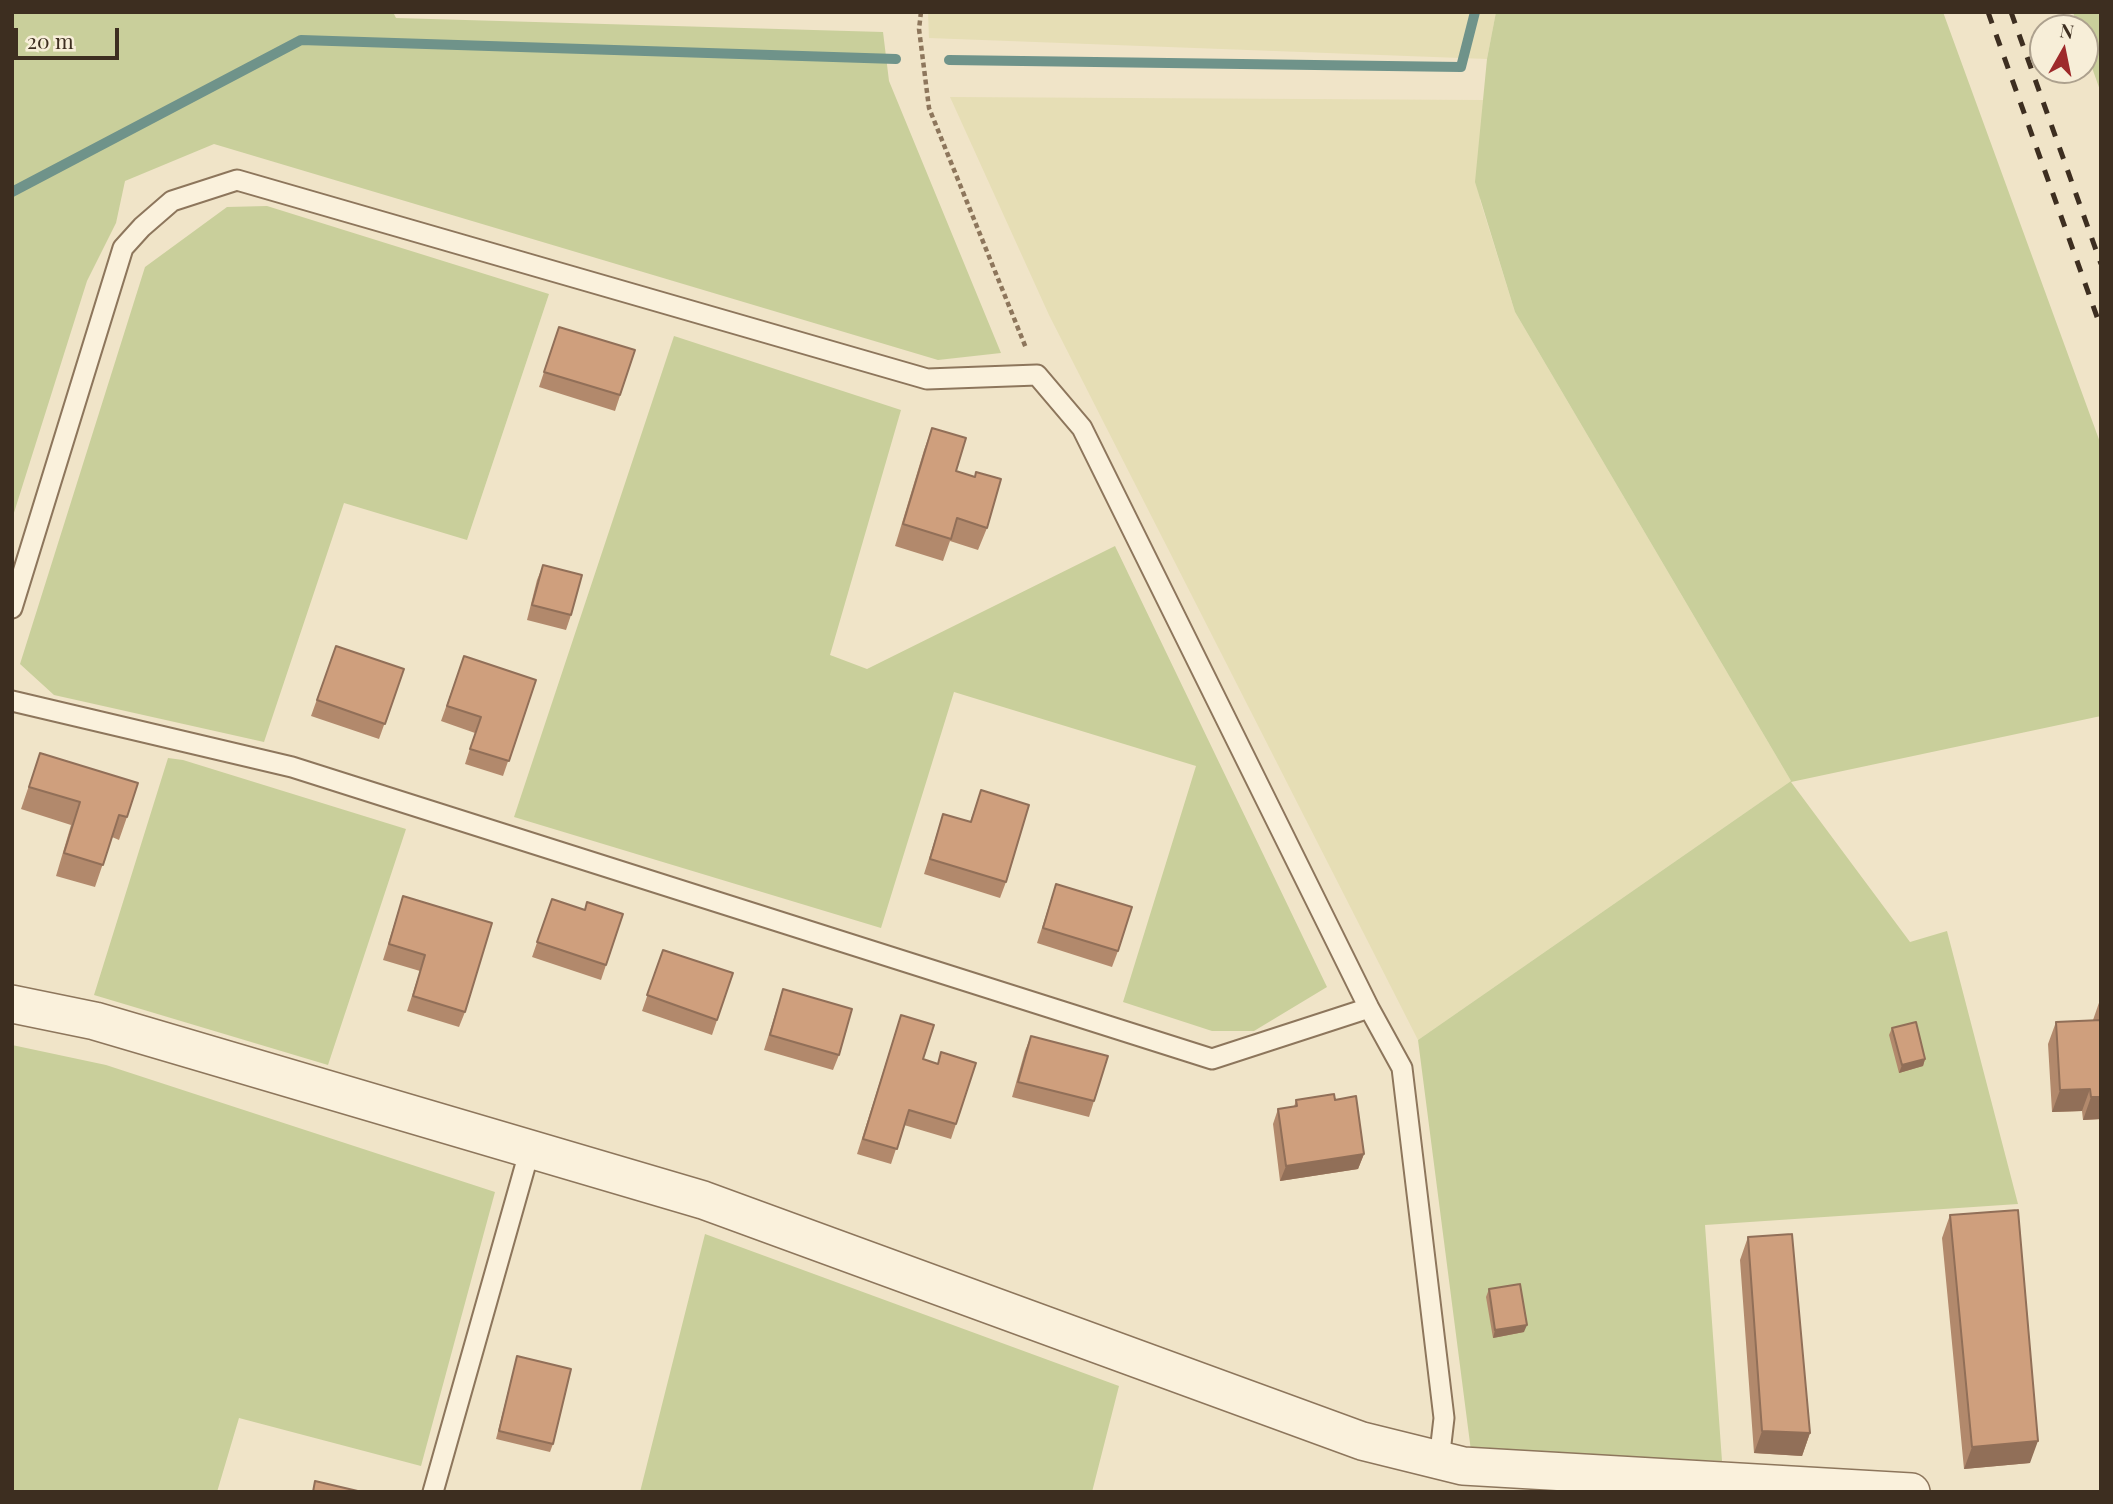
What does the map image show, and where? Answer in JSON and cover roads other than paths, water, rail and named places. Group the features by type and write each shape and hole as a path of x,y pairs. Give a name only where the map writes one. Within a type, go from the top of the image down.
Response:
{"street":[{"path":"12,1004 95,1021 703,1200 1362,1441 1439,1461 1463,1466 1911,1492"}],"lane":[{"path":"12,608 123,248 172,201 237,180 927,379 1037,374 1082,428 1369,1008 1402,1068 1444,1418 1439,1461"},
{"path":"12,701 292,768 1212,1059 1369,1008"},
{"path":"433,1492 530,1149"}],"waterway":[{"path":"949,60 1461,67 1475,12"},
{"path":"12,192 301,40 896,59"}],"railway":[{"path":"1988,12 2101,328"},
{"path":"2011,12 2101,264"}]}
